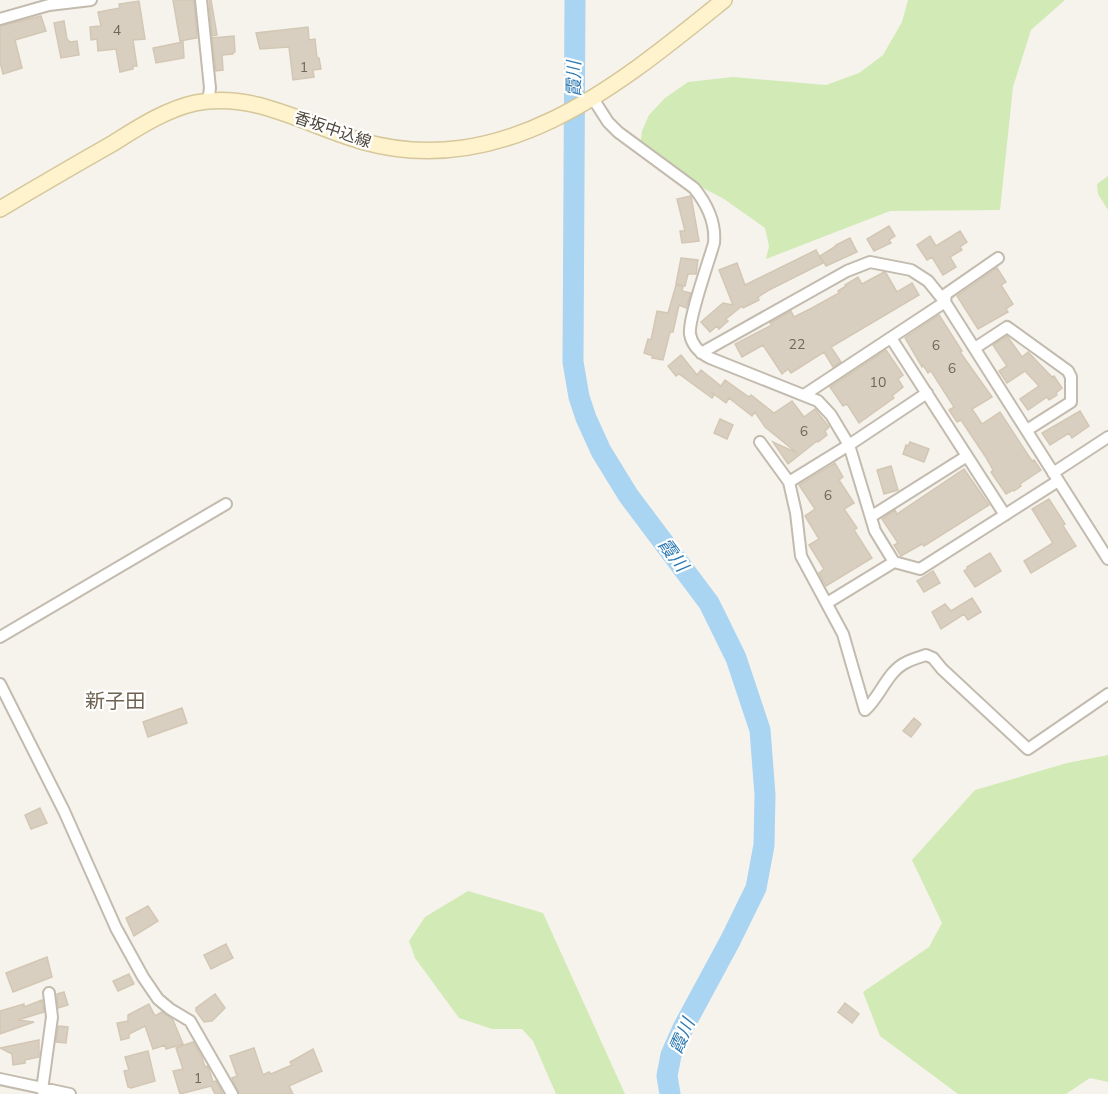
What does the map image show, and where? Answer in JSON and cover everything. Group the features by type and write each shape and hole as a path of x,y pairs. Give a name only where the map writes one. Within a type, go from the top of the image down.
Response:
{"main road":[{"name":"香坂中込線","path":"0,209 150,121 181,108 208,102 241,101 256,104 360,140 427,151 482,146 518,136 561,116 589,99 669,45 724,0"}],"street":[{"path":"0,19 49,5 91,0"},
{"path":"201,0 210,88 208,102"},
{"path":"589,99 618,132 694,188 703,199 713,220 714,243 692,316 690,332 695,346 701,353 818,401 831,415 849,445 875,531 894,562 920,569 1005,515 1108,437"},
{"path":"804,395 945,302 946,294 998,258"},
{"path":"701,353 847,271 870,262 911,270 928,281 945,302 1108,559"},
{"path":"975,348 1007,327 1068,371 1071,377 1071,402 1027,430"},
{"path":"891,338 1005,515"},
{"path":"789,482 927,393"},
{"path":"760,442 789,482 796,513 801,556 846,644 865,710 898,668 906,662 926,655 933,658 1028,749 1108,694"},
{"path":"872,516 967,456"},
{"path":"0,637 226,504"},
{"path":"827,603 894,562"},
{"path":"0,684 64,811 116,928 143,977 158,999 190,1020 232,1094"},
{"path":"42,1090 52,1017 49,993"},
{"path":"0,1079 42,1090 70,1094"}],"green space":[{"path":"908,0 1065,0 1031,30 1013,87 1000,210 890,211 766,259 769,246 765,228 724,199 660,165 640,146 642,131 649,115 665,98 688,82 733,77 826,85 859,73 883,55 902,22"},
{"path":"1108,176 1108,210 1098,194 1097,184"},
{"path":"1108,755 1108,1082 1090,1078 1066,1094 958,1094 880,1036 863,992 929,947 942,923 912,860 975,790 1067,763"},
{"path":"468,891 543,913 625,1094 556,1094 533,1041 522,1029 492,1029 459,1018 415,958 409,941 425,917"}],"building":[{"path":"173,0 194,0 197,38 180,41"},
{"path":"209,0 211,0 217,35 212,36"},
{"path":"139,1 145,39 133,40 137,66 120,72 116,49 98,51 97,39 91,40 90,27 101,26 98,12 120,8 119,4"},
{"path":"41,16 46,31 15,40 22,68 3,74 0,62 0,26"},
{"path":"64,21 67,39 70,42 77,41 79,55 61,58 54,23"},
{"path":"308,27 309,40 315,39 321,69 313,70 314,77 293,80 289,47 260,49 256,33"},
{"path":"234,36 235,52 222,55 223,70 216,71 212,38"},
{"path":"183,42 184,58 156,63 153,48"},
{"path":"691,196 699,241 682,243 680,231 685,231 677,199"},
{"path":"889,226 895,236 889,240 891,243 874,251 867,239"},
{"path":"960,231 967,242 960,247 962,250 950,257 956,267 943,275 932,257 927,260 917,245 930,236 936,246"},
{"path":"850,238 857,252 826,266 820,256"},
{"path":"816,250 823,263 769,290 758,297 759,300 743,308 742,306 726,319 728,321 719,329 717,326 710,332 701,322 723,303 733,305 719,270 737,263 745,285"},
{"path":"681,258 698,260 696,274 688,274 685,286 676,284"},
{"path":"997,268 1006,282 1001,285 1013,304 1006,309 1008,312 978,329 957,296"},
{"path":"884,272 897,292 912,283 919,295 831,347 841,362 833,367 824,352 791,373 788,369 782,374 763,345 742,357 735,344 772,325 770,323 791,311 794,317 812,308 839,293 838,291 845,285 858,277 862,284"},
{"path":"676,285 683,286 682,291 691,293 686,308 679,305 663,360 652,358 653,356 644,353 648,339 651,340 657,311 668,313"},
{"path":"939,315 962,351 960,352 992,397 972,409 982,424 1000,412 1032,461 1034,460 1041,470 1020,484 1021,486 1014,491 1006,494 991,472 993,470 985,456 961,420 957,422 949,410 954,407 931,371 928,373 923,365 922,367 905,338"},
{"path":"1007,336 1022,357 1028,352 1052,377 1054,376 1062,388 1056,393 1057,395 1049,400 1047,397 1028,410 1020,399 1039,386 1025,371 1007,383 999,371 1007,366 993,345"},
{"path":"886,350 903,375 898,379 903,387 892,396 894,398 859,423 847,404 843,406 830,387"},
{"path":"681,355 697,375 701,370 721,386 725,380 749,397 751,395 774,413 792,401 804,417 815,409 829,427 825,431 827,435 788,464 773,442 797,453 765,427 755,412 752,416 729,398 726,403 711,392 714,395 712,398 679,374 676,376 668,366"},
{"path":"1080,411 1089,426 1072,438 1069,433 1050,445 1042,433"},
{"path":"720,419 733,425 727,439 714,433"},
{"path":"910,442 929,449 924,462 903,454 906,445 908,446"},
{"path":"835,463 843,477 839,480 854,503 844,509 857,528 854,530 872,558 826,586 819,573 824,569 809,545 819,539 805,516 815,509 799,485"},
{"path":"891,466 898,490 884,494 877,470"},
{"path":"964,469 989,505 924,546 922,544 901,556 894,545 898,543 882,519 895,510 897,514"},
{"path":"1049,499 1076,546 1031,573 1024,561 1053,543 1032,509"},
{"path":"990,553 1001,571 975,587 964,571"},
{"path":"933,571 940,583 924,592 917,581"},
{"path":"972,598 981,612 968,620 964,614 941,629 932,612 945,604 951,611"},
{"path":"182,708 187,723 148,737 143,722"},
{"path":"914,718 921,724 911,737 903,731"},
{"path":"40,808 47,823 31,829 25,815"},
{"path":"148,906 158,921 134,936 126,918"},
{"path":"226,944 233,958 211,969 204,955"},
{"path":"47,957 52,977 13,992 6,973"},
{"path":"129,974 134,984 118,991 113,981"},
{"path":"64,992 68,1005 58,1008 57,994"},
{"path":"215,994 225,1008 212,1021 204,1022 196,1008"},
{"path":"42,1000 44,1012 18,1020 34,1022 0,1034 0,1011 24,1004 24,1007"},
{"path":"845,1003 859,1014 852,1023 838,1012"},
{"path":"149,1004 155,1016 162,1012 173,1020 183,1044 166,1049 165,1045 153,1049 145,1026 129,1034 129,1038 121,1040 117,1023 128,1021 128,1015"},
{"path":"58,1026 68,1027 66,1043 56,1042"},
{"path":"39,1040 39,1057 25,1060 25,1063 13,1065 12,1054 0,1048"},
{"path":"193,1042 205,1067 209,1069 213,1082 216,1081 223,1094 215,1094 211,1086 180,1094 173,1071 183,1069 176,1048"},
{"path":"254,1048 263,1075 292,1065 290,1062 313,1049 322,1071 289,1086 293,1094 239,1094 232,1078 237,1076 230,1056"},
{"path":"148,1051 155,1081 128,1087 124,1071 129,1070 125,1057"}],"waterway":[{"name":"霞川","path":"575,0 573,362 579,397 601,451 628,495 709,603 736,658 760,730 765,795 764,845 756,888 671,1055 667,1076 670,1094"}],"district":[{"name":"新子田","path":"115,701"}]}
